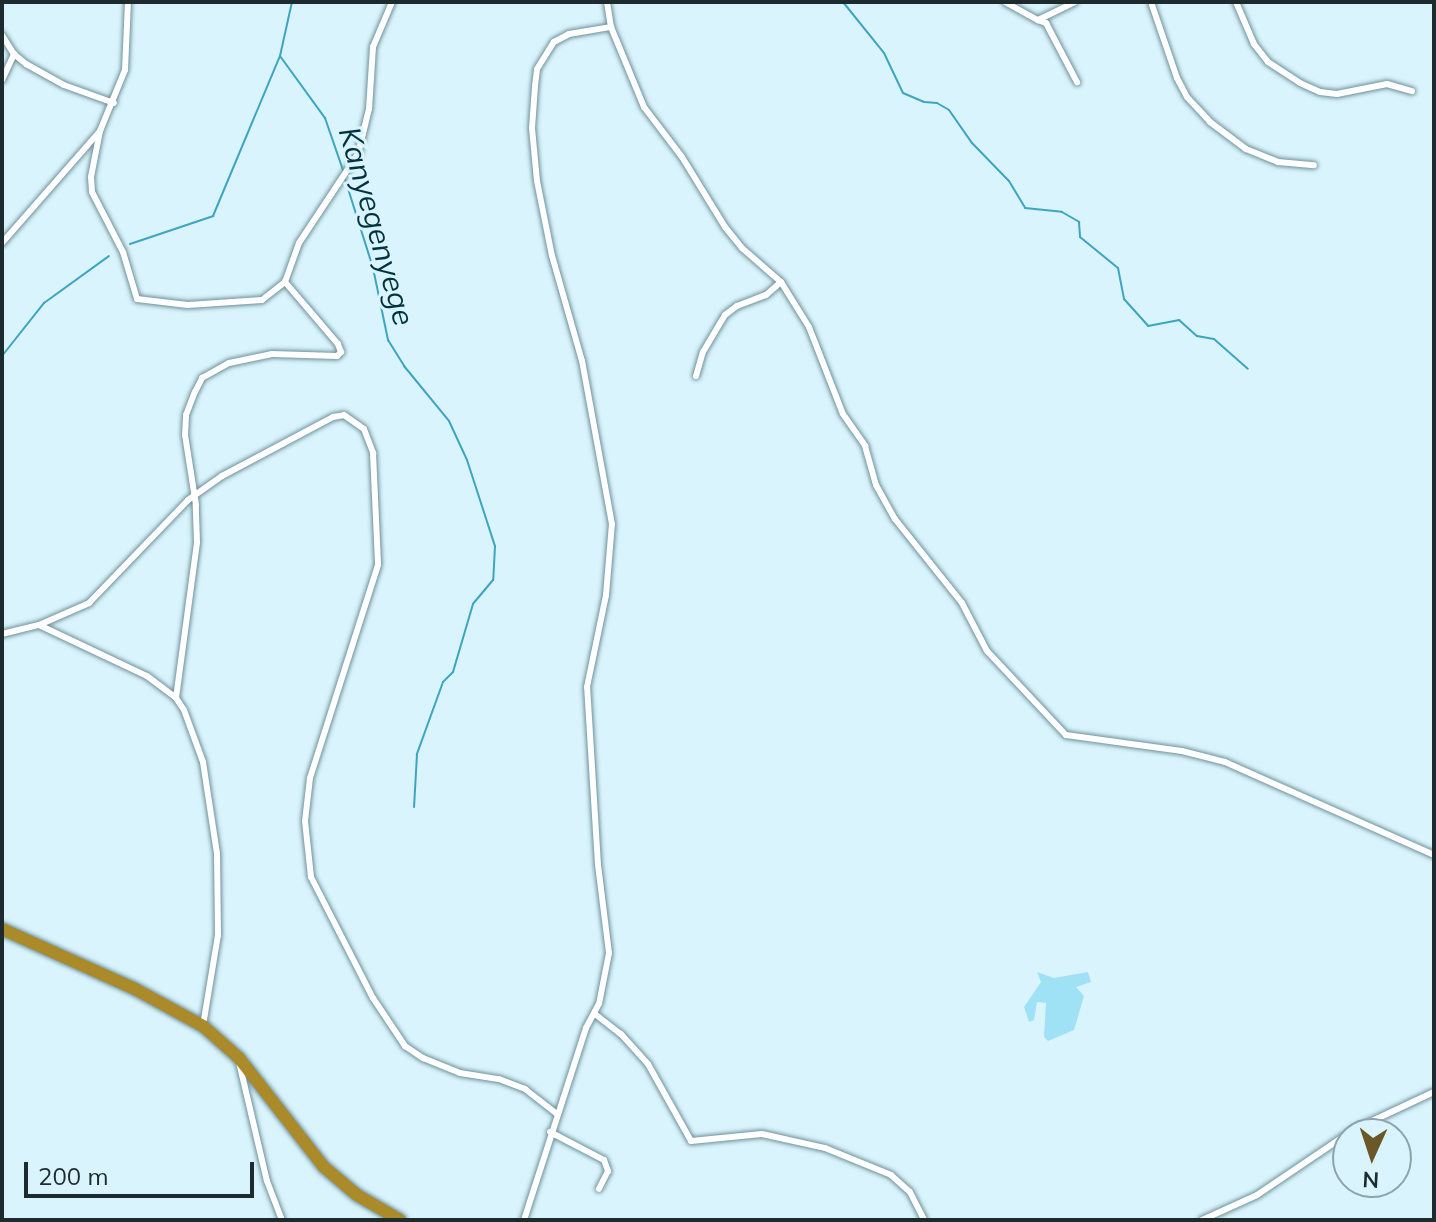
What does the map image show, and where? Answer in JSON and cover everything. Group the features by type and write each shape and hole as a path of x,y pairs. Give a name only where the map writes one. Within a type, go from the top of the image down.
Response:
{"highway":[{"path":"2,929 145,994 203,1026 239,1058 324,1167 357,1195 400,1220"}],"street":[{"path":"2,243 100,131 125,70 128,2"},
{"path":"100,131 91,177 92,192 123,252 137,299 188,305 251,303 269,296 285,282 299,243 358,154 369,109 373,47 392,2"},
{"path":"607,2 611,27 644,107 682,157 725,227 781,282 818,344 843,414 865,446 876,485 895,519 962,603 987,651 1039,702 1066,735 1182,751 1225,762 1434,855"},
{"path":"1005,2 1046,23 1077,82"},
{"path":"1038,20 1075,2"},
{"path":"1151,2 1177,78 1196,108 1246,149 1278,162 1314,165"},
{"path":"1236,2 1254,44 1268,62 1300,83 1320,92 1337,94 1387,84 1412,91"},
{"path":"524,1220 550,1132 586,1028 595,1014 609,953 599,880 587,687 606,595 612,524 574,325 544,221 532,128 537,69 545,52 569,34 611,27"},
{"path":"2,35 14,54 64,85 114,103"},
{"path":"2,80 14,54"},
{"path":"176,698 197,542 185,435 186,415 202,378 229,363 272,354 339,355 338,344 285,282"},
{"path":"696,376 703,352 725,315 737,306 766,295 781,282"},
{"path":"2,634 39,625 89,603 194,495 282,442 333,417 349,417 367,432 373,453 378,565 310,778 305,821 311,877 373,998 405,1046 423,1058 460,1073 499,1079 525,1089 557,1114"},
{"path":"39,625 147,676 176,698 189,719 203,762 217,853 218,935 203,1026"},
{"path":"595,1014 621,1034 648,1064 691,1141 762,1134 825,1148 891,1175 910,1192 924,1220"},
{"path":"239,1058 267,1181 282,1220"},
{"path":"1202,1220 1257,1195 1364,1124 1434,1092"},
{"path":"550,1132 604,1160 608,1171 599,1189"}],"shaded area":[{"path":"1037,972 1054,978 1088,972 1091,982 1076,987 1084,996 1074,1030 1048,1041 1044,1037 1046,1003 1037,1002 1034,1020 1029,1022 1024,1007 1041,982"}],"waterway":[{"path":"130,244 213,216 280,56 292,2"},
{"path":"843,2 884,53 903,93 924,102 937,103 949,110 972,143 1009,181 1025,208 1062,212 1079,222 1080,237 1118,268 1124,299 1148,326 1179,320 1197,336 1214,339 1248,369"},
{"name":"Kanyegenyege","path":"280,56 325,118 344,173"},
{"name":"Kanyegenyege","path":"345,179 373,268 388,340 404,366 449,421 467,460 495,546 493,580 473,604 453,672 443,682 417,754 414,807"},
{"path":"2,356 44,303 109,256"}]}
